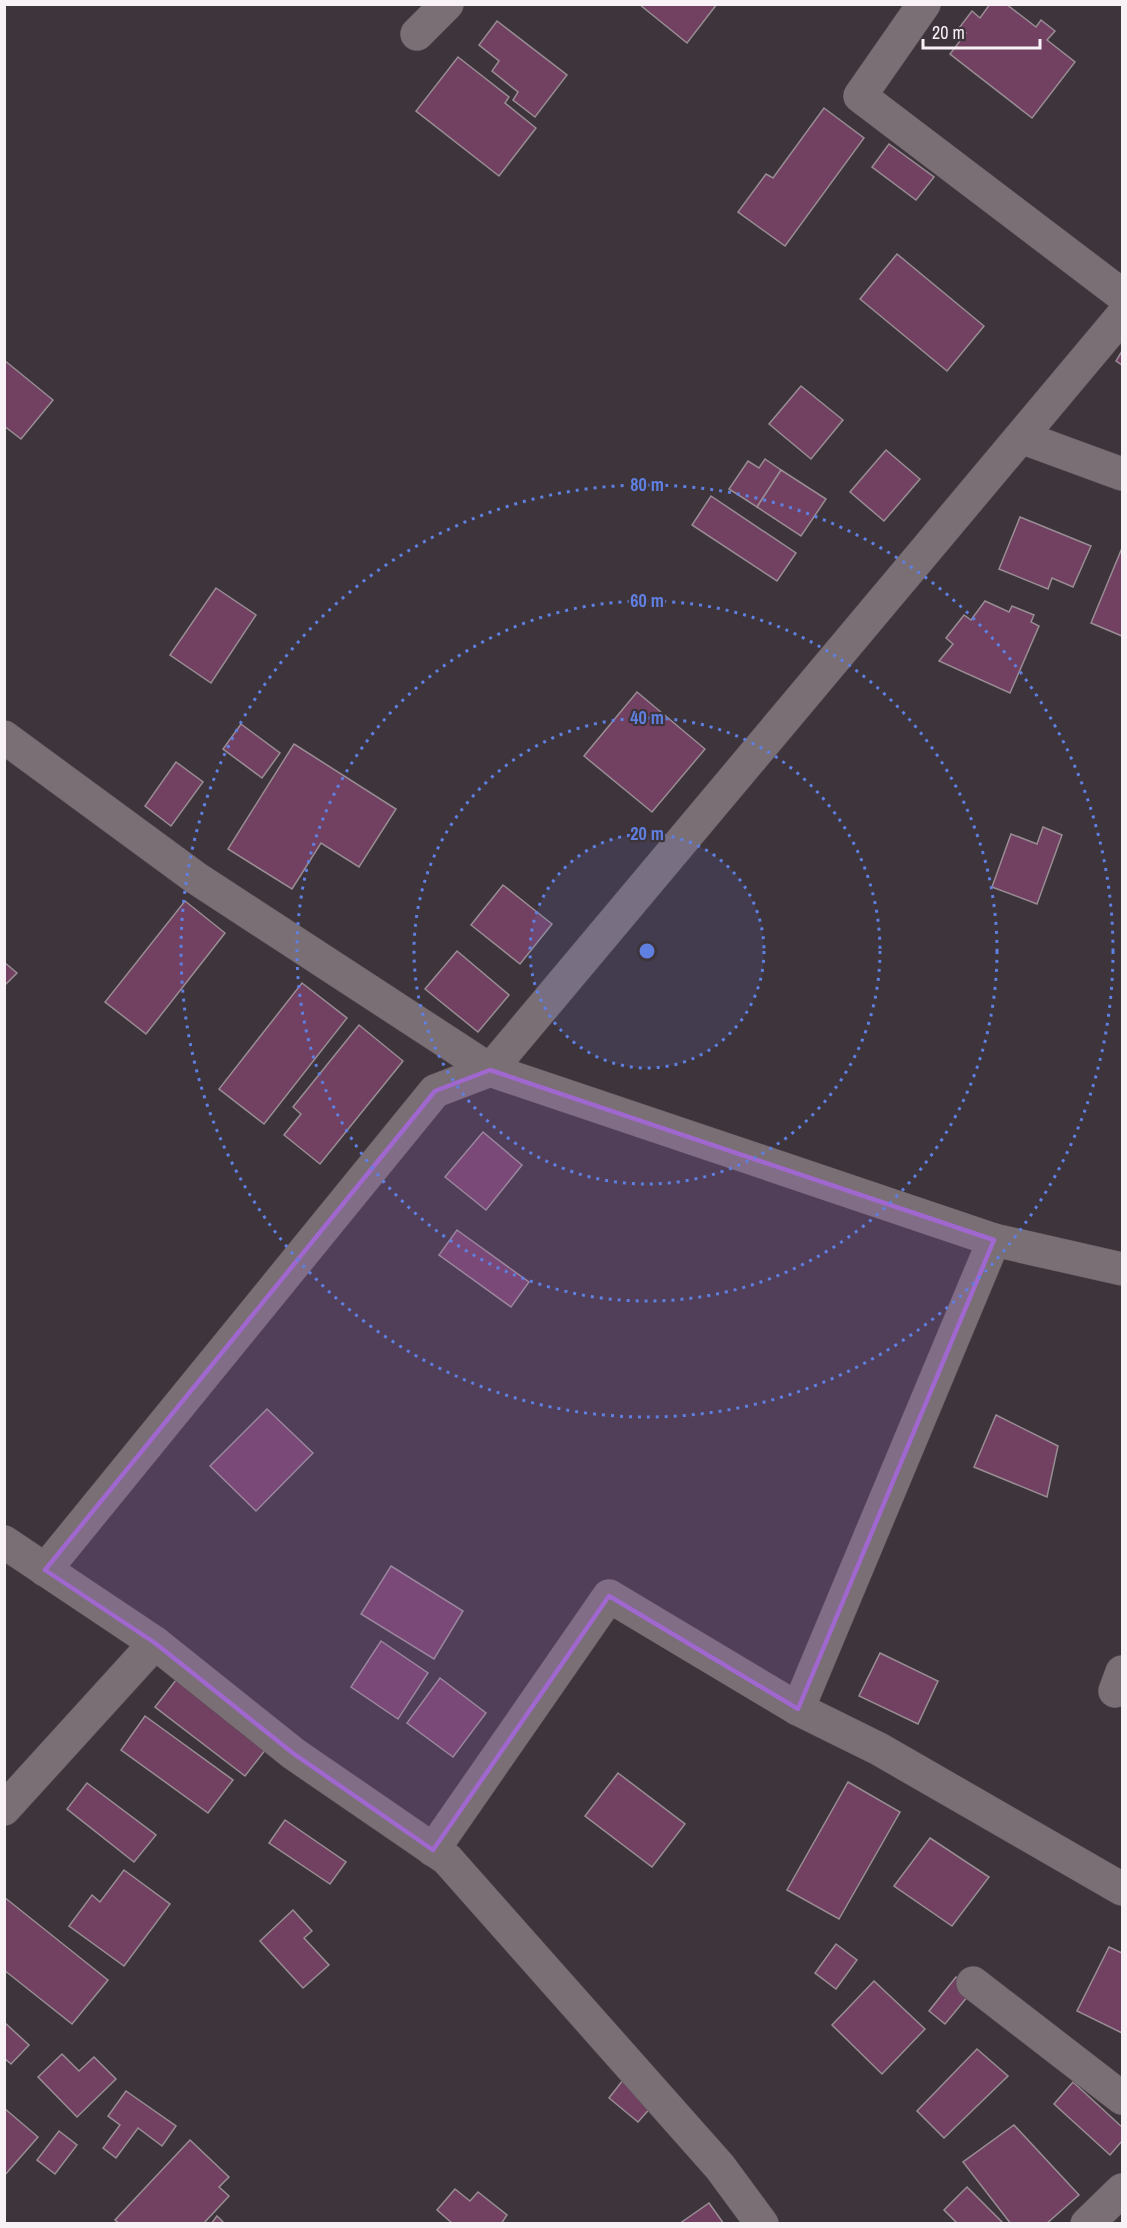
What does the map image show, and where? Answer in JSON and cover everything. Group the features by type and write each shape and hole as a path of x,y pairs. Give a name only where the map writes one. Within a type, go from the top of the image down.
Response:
{"street":[{"path":"417,34 447,4"},
{"path":"924,4 860,96 1122,295"},
{"path":"45,1570 435,1091 490,1070 1122,316"},
{"path":"1021,437 1122,474"},
{"path":"7,744 196,879 490,1070 994,1240 1121,1265"},
{"path":"798,1709 994,1240"},
{"path":"4,1542 155,1643 294,1754 447,1859 720,2168 762,2223"},
{"path":"433,1850 609,1596 798,1709 879,1749 1122,1888"},
{"path":"4,1809 155,1643"},
{"path":"973,1983 1122,2098"},
{"path":"1087,2223 1122,2190"}],"highlighted area":[{"path":"490,1070 994,1240 798,1709 609,1596 433,1850 294,1754 155,1643 45,1570 435,1091"}],"building":[{"path":"639,4 717,4 687,43"},
{"path":"990,4 1006,4 1036,27 1041,20 1055,31 1047,40 1075,62 1032,118 950,54 966,33 959,28 972,11 980,18"},
{"path":"497,21 567,75 535,117 513,100 518,92 492,71 499,61 479,45"},
{"path":"458,57 509,97 505,103 536,128 499,176 416,111"},
{"path":"824,108 864,138 785,246 738,212 766,174 773,178"},
{"path":"889,144 934,177 916,200 872,167"},
{"path":"897,254 984,326 947,371 860,299"},
{"path":"1122,351 1122,365 1116,361"},
{"path":"4,360 53,400 21,439 4,426"},
{"path":"801,386 843,420 811,459 769,424"},
{"path":"886,450 920,479 884,521 850,492"},
{"path":"765,459 781,470 757,507 729,489 748,461 759,468"},
{"path":"781,470 826,499 801,536 757,507"},
{"path":"711,496 796,553 777,581 692,525"},
{"path":"1020,517 1091,546 1073,587 1052,578 1048,589 999,569"},
{"path":"1122,548 1122,636 1091,623"},
{"path":"216,588 256,615 211,683 170,655"},
{"path":"985,601 1009,612 1012,606 1034,615 1031,622 1039,626 1010,693 939,661 953,644 946,638 964,615 971,620"},
{"path":"637,692 705,749 652,812 584,756"},
{"path":"241,724 280,753 262,778 223,749"},
{"path":"294,744 396,809 359,867 321,843 292,889 228,849"},
{"path":"176,762 203,782 171,826 145,806"},
{"path":"1043,827 1062,835 1037,904 992,887 1011,834 1037,844"},
{"path":"503,885 552,924 520,964 471,925"},
{"path":"185,901 225,933 146,1034 105,1002"},
{"path":"457,951 509,995 478,1032 425,989"},
{"path":"4,962 17,973 4,986"},
{"path":"302,983 347,1018 264,1124 219,1089"},
{"path":"359,1025 403,1061 320,1164 284,1135 301,1114 293,1107"},
{"path":"483,1132 522,1165 486,1210 445,1177"},
{"path":"457,1230 529,1282 511,1307 439,1255"},
{"path":"267,1409 313,1453 256,1511 210,1466"},
{"path":"996,1415 1058,1446 1047,1497 974,1467"},
{"path":"391,1566 463,1611 434,1659 361,1614"},
{"path":"381,1641 428,1673 398,1719 351,1687"},
{"path":"880,1653 938,1681 918,1724 859,1696"},
{"path":"440,1678 486,1713 453,1757 407,1723"},
{"path":"176,1680 266,1749 245,1776 155,1707"},
{"path":"145,1716 233,1780 208,1813 121,1750"},
{"path":"618,1773 685,1824 652,1867 585,1816"},
{"path":"848,1782 900,1812 839,1919 787,1890"},
{"path":"87,1783 156,1835 134,1862 67,1809"},
{"path":"285,1820 346,1862 330,1884 269,1843"},
{"path":"930,1838 989,1877 952,1926 894,1886"},
{"path":"124,1870 170,1904 124,1966 69,1926 92,1895 100,1902"},
{"path":"4,1897 108,1980 72,2024 4,1970"},
{"path":"293,1910 312,1931 304,1938 329,1965 303,1988 260,1941"},
{"path":"836,1944 857,1960 836,1989 815,1973"},
{"path":"1109,1947 1122,1953 1122,2033 1077,2011"},
{"path":"956,1977 973,1990 945,2024 929,2011"},
{"path":"874,1981 925,2029 882,2074 832,2025"},
{"path":"4,2022 29,2045 11,2064 4,2058"},
{"path":"977,2049 1008,2076 944,2138 917,2111"},
{"path":"62,2054 79,2071 94,2057 116,2079 77,2117 38,2077"},
{"path":"623,2080 653,2105 638,2122 609,2098"},
{"path":"1073,2082 1122,2127 1122,2141 1110,2155 1054,2104"},
{"path":"126,2091 176,2126 162,2146 138,2128 116,2158 103,2148 120,2125 108,2116"},
{"path":"4,2108 38,2137 4,2176"},
{"path":"1014,2125 1079,2195 1046,2224 1011,2224 963,2162"},
{"path":"59,2131 77,2145 55,2174 37,2160"},
{"path":"190,2140 229,2177 219,2187 229,2196 203,2224 120,2224 115,2220"},
{"path":"967,2187 1004,2224 958,2224 944,2210"},
{"path":"455,2189 470,2201 478,2192 507,2215 501,2224 453,2224 437,2210"},
{"path":"709,2203 724,2224 679,2224"},
{"path":"217,2216 225,2224 211,2224"}]}
